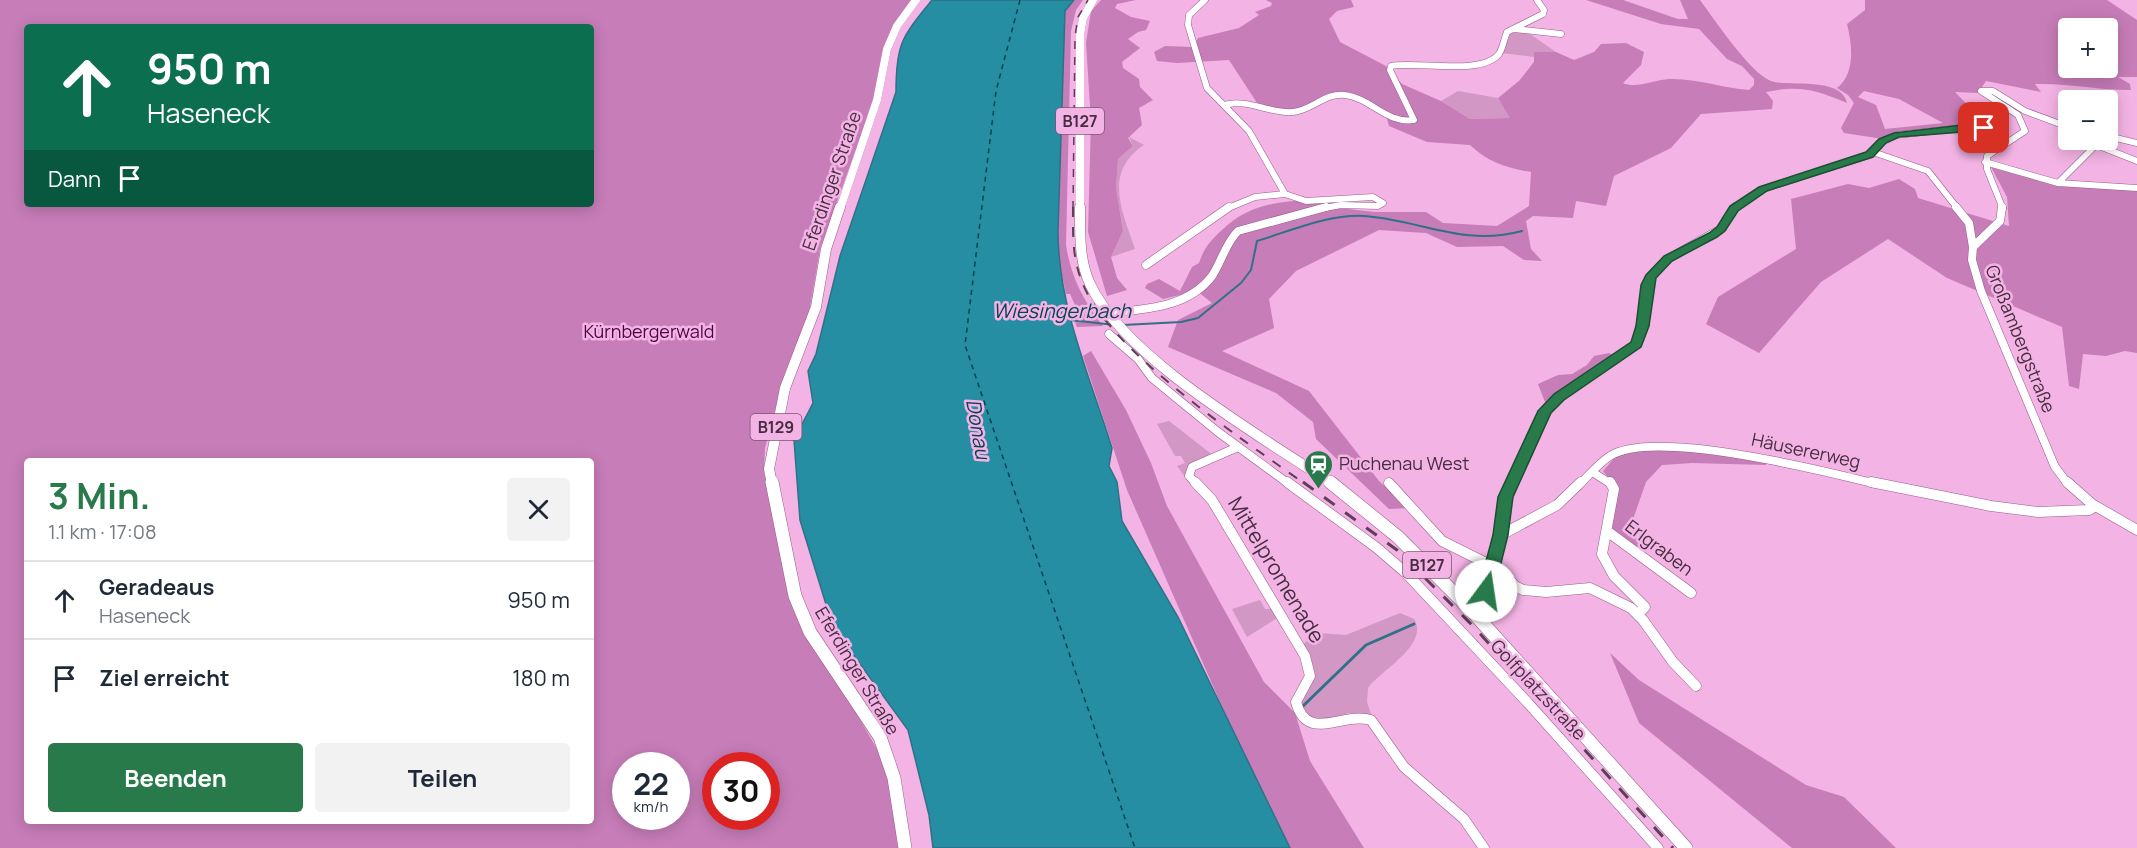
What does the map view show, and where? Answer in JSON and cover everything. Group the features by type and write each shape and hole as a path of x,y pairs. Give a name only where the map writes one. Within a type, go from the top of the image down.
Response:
{"main road":[{"name":"Eferdinger Straße","path":"906,848 894,773 888,754 880,737 810,632 795,596 769,469 785,388 816,306 825,249 877,100 887,49 897,26 916,0"},
{"name":"B127","path":"1093,0 1083,18 1080,35 1079,228 1081,253 1089,283 1111,316 1124,331 1201,397 1371,514 1430,567 1686,848"}],"street":[{"path":"1204,0 1189,15 1188,25 1207,88 1249,131 1285,194"},
{"path":"1224,105 1235,102 1290,113 1308,109 1336,95 1346,95 1391,118 1409,121 1414,117 1390,66 1461,65 1487,62 1497,57 1505,36 1514,29 1540,17 1544,10 1537,0"},
{"path":"1514,29 1561,34"},
{"path":"2058,124 2020,109 1993,91 1984,89 1981,91 2018,115 2025,127 2025,131 2018,139 1997,148 1987,156 1985,162 2058,183 2137,188"},
{"path":"1470,609 1482,602 1501,535 1506,497 1545,411 1559,397 1636,344 1642,326 1647,285 1658,268 1675,254 1705,240 1721,229 1734,208 1749,196 1776,184 1873,152 1883,141 1897,135 1979,126 1984,128 1997,148"},
{"path":"2118,138 2137,143"},
{"path":"2058,183 2091,150"},
{"path":"2106,150 2137,161"},
{"path":"1873,152 1928,171 1969,223 1973,247"},
{"name":"Großambergstraße","path":"1985,162 2001,202 2003,214 1998,224 1973,247 1972,260 1982,291 2055,467 2068,486 2094,507 2137,530"},
{"path":"1111,316 1164,305 1194,294 1212,276 1238,231 1253,224 1285,219 1335,205 1378,206 1383,203 1373,197 1306,201 1285,194 1255,196 1233,204 1146,265"},
{"name":"Golfplatzstraße","path":"1109,334 1138,359 1152,378 1238,447 1377,548 1406,573 1528,703 1658,848"},
{"name":"Häusererweg","path":"1501,535 1557,506 1616,452 1661,445 1784,460 1889,487 2010,509 2089,510 2094,507"},
{"name":"Mittelpromenade","path":"1238,447 1192,467 1189,476 1212,500 1305,656 1310,676 1296,702 1298,712 1310,722 1320,725 1350,716 1371,720 1404,767 1464,819 1484,848"},
{"name":"Erlgraben","path":"1594,473 1609,481 1614,489 1602,554 1604,562 1615,578 1645,607 1638,614"},
{"name":"Erlgraben","path":"1389,483 1442,541 1492,567 1523,590 1546,592 1590,588 1609,596 1638,614 1673,662 1696,686"},
{"name":"Erlgraben","path":"1607,531 1620,538 1692,593"}],"shaded area":[{"path":"1511,32 1527,32 1556,52 1534,52 1534,57 1502,53"},
{"path":"1458,91 1498,98 1511,118 1470,119 1441,101"},
{"path":"1129,137 1144,145 1131,156 1123,167 1120,180 1121,207 1135,249 1111,257 1123,231 1116,188 1118,159 1133,146"},
{"path":"1169,421 1214,456 1187,469 1185,477 1177,466 1185,463 1181,456 1175,456 1157,424"},
{"path":"1260,600 1265,609 1271,609 1277,618 1247,637 1232,609"},
{"path":"1400,613 1414,619 1417,629 1415,638 1401,657 1368,688 1367,702 1372,717 1349,713 1321,722 1305,715 1300,702 1315,678 1313,665 1303,644 1318,633 1346,635"}],"green space":[{"name":"Kürnbergerwald","path":"0,0 914,0 884,47 873,102 820,249 809,313 785,373 765,448 764,472 789,596 881,756 890,786 898,848 0,848"},
{"path":"1075,0 1083,0 1076,10 1071,31 1066,245 1071,268 1079,288 1103,326 1077,327 1074,319 1080,316 1070,294 1066,294 1058,255 1059,111 1065,11"},
{"path":"1101,0 1136,0 1117,4 1115,8 1131,17 1150,21 1146,30 1128,39 1140,48 1122,62 1123,68 1139,79 1140,87 1153,100 1139,108 1142,125 1128,138 1133,146 1118,159 1116,188 1123,231 1111,257 1117,278 1127,290 1107,296 1088,232 1091,121 1086,43 1091,11"},
{"path":"1266,0 1351,0 1354,7 1337,11 1329,19 1340,42 1386,66 1402,84 1441,101 1470,119 1510,118 1498,98 1519,81 1534,62 1534,52 1556,52 1574,60 1594,52 1601,44 1626,43 1644,52 1641,65 1623,83 1628,85 1679,79 1749,90 1754,85 1754,79 1742,66 1727,59 1699,29 1661,24 1586,0 1623,0 1678,19 1688,19 1680,0 1700,0 1733,45 1762,76 1779,83 1813,84 1835,89 1843,95 1847,103 1817,92 1789,89 1766,92 1773,101 1772,109 1701,114 1671,148 1614,176 1606,206 1576,201 1573,218 1533,216 1526,221 1531,249 1542,261 1524,260 1503,246 1457,247 1426,233 1379,230 1296,271 1269,299 1274,328 1222,351 1309,391 1379,481 1410,508 1389,509 1316,439 1313,422 1276,393 1168,347 1178,320 1212,303 1197,291 1163,299 1145,288 1147,284 1159,279 1180,291 1192,267 1199,263 1205,249 1222,230 1250,211 1265,206 1280,202 1348,199 1348,209 1374,212 1426,212 1443,223 1497,226 1529,206 1531,172 1498,163 1470,145 1427,142 1389,126 1385,112 1345,93 1293,112 1259,106 1229,60 1177,63 1157,61 1154,52 1165,46 1193,47 1198,38 1239,28 1259,15 1255,12 1271,6 1272,3"},
{"path":"1865,0 2107,0 2137,20 2137,77 2118,77 2130,84 2131,90 2035,84 2041,92 1986,81 1978,93 1955,92 1983,121 1969,127 1904,131 1883,139 1844,133 1841,128 1854,103 1848,95 1837,88 1843,82 1850,66 1851,49 1847,24 1865,10","holes":["1864,91 1899,99 1943,123 1885,129 1876,105 1858,97"]},
{"path":"1991,167 2044,182 2137,190 2137,353 2125,351 2106,356 2083,354 2079,389 2069,386 2062,327 1947,278 1888,239 1821,282 1759,353 1706,324 1718,297 1796,249 1791,199 1848,184 1869,188 1899,179 1915,189 1918,198 2009,226 2007,197"},
{"path":"1091,351 1126,410 1151,463 1167,506 1264,682 1295,713 1310,761 1364,848 1290,848 1249,768 1127,490 1083,356"},
{"path":"1609,353 1616,357 1547,407 1538,384 1558,375 1572,374 1587,365 1594,356"},
{"path":"1649,447 1765,459 1766,465 1692,463 1662,465 1646,482 1631,525 1642,551 1611,530 1618,490 1603,471 1618,454"},
{"path":"1610,653 1639,680 1806,785 1844,797 1896,848 1792,848 1639,723"}],"water":[{"name":"Donau","path":"932,0 1074,0 1065,11 1058,231 1059,259 1069,314 1112,448 1109,466 1117,482 1122,521 1178,617 1290,848 933,848 929,815 908,730 833,627 800,520 794,440 813,403 808,371 816,354 840,256 896,92 899,51 907,32"}],"waterway":[{"path":"1123,325 1181,322 1198,318 1241,283 1251,270 1257,241 1323,220 1351,216 1385,218 1442,231 1480,236 1522,231"},
{"name":"Wiesingerbach","path":"1070,320 1115,325"},
{"path":"1303,706 1366,645 1414,624"}],"ferry route":[{"path":"1020,0 996,91 965,345 1135,848"}],"railway":[{"path":"1073,209 1075,36 1078,17 1088,0"},
{"path":"1073,209 1075,253 1081,279 1095,306 1117,334 1179,391 1305,484"},
{"path":"1303,482 1397,550 1474,627 1673,848"}],"place":[{"name":"Puchenau West","path":"1318,490"}],"route":[{"path":"1486,591 1501,535 1510,484 1545,411 1559,397 1628,352 1636,344 1640,338 1647,285 1650,277 1658,268 1675,254 1705,240 1721,229 1734,208 1749,196 1763,189 1870,155 1877,145 1897,135 1979,126 1984,128"}]}
